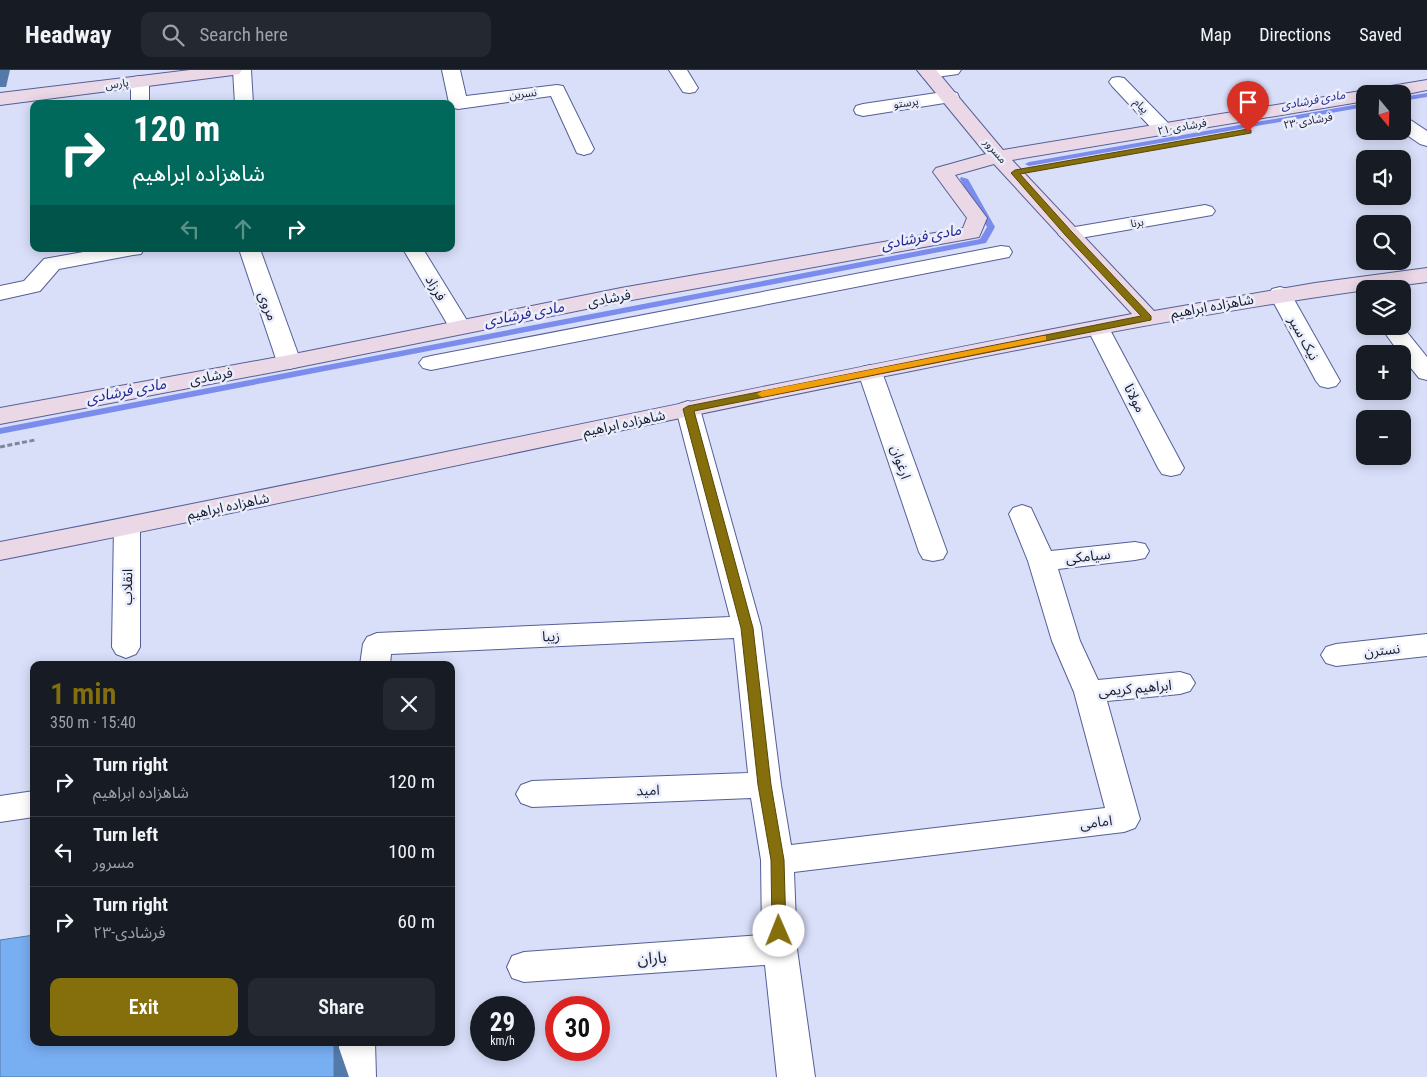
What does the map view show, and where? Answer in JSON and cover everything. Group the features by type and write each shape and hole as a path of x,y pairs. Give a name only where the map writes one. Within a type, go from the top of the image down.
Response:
{"street":[{"name":"پارس","path":"0,99 233,70"},
{"path":"242,70 244,100"},
{"name":"نسرین","path":"451,70 458,102 556,90 584,149"},
{"path":"678,70 690,88"},
{"path":"928,72 952,70"},
{"name":"مسرور","path":"928,72 998,157 1015,173 1148,318"},
{"path":"140,81 140,100"},
{"name":"پیام","path":"1118,82 1164,130"},
{"path":"1411,88 1427,85"},
{"name":"پرستو","path":"863,110 950,97"},
{"name":"۲۱-فرشادی","path":"998,157 1356,98"},
{"path":"1411,104 1427,101"},
{"name":"۲۳-فرشادی","path":"1015,173 1356,113"},
{"path":"1411,129 1427,140"},
{"name":"فرشادی","path":"0,416 289,362 622,295 972,234 977,218 943,172 998,157"},
{"name":"برنا","path":"1069,234 1205,211"},
{"path":"0,293 32,286 52,264 117,252"},
{"name":"مروی","path":"250,252 289,362"},
{"name":"فرزاد","path":"415,252 460,327"},
{"path":"431,363 1001,252"},
{"name":"شاهزاده ابراهیم","path":"1400,280 1427,275"},
{"name":"شاهزاده ابراهیم","path":"0,551 127,527 870,372 1280,294 1356,288"},
{"name":"نیک سیر","path":"1280,294 1328,381"},
{"path":"622,295 637,323"},
{"name":"مولانا","path":"1098,328 1171,468"},
{"path":"1399,335 1427,373"},
{"name":"ارغوان","path":"870,372 933,552"},
{"path":"688,409 747,628 765,785 778,860 780,948 796,1077"},
{"name":"امامی","path":"778,860 1124,819 1089,692 1066,641 1042,560 1022,514"},
{"name":"انقلاب","path":"126,647 127,527"},
{"name":"سیامکی","path":"1042,560 1135,551"},
{"name":"زیبا","path":"375,661 377,644 747,628"},
{"name":"نسترن","path":"1336,655 1427,645"},
{"name":"ابراهیم کریمی","path":"1089,692 1180,683"},
{"name":"امید","path":"532,794 765,785"},
{"path":"0,810 30,805"},
{"name":"باران","path":"524,967 780,948"},
{"path":"357,1046 357,1077"}],"building":[{"path":"30,936 30,1046 334,1046 334,1077 0,1077 0,940"}],"waterway":[{"name":"مادی فرشادی","path":"1411,98 1427,95"},
{"name":"مادی فرشادی","path":"1029,164 1356,107"},
{"name":"مادی فرشادی","path":"0,431 983,241 991,227 964,179"}],"slow traffic":[{"path":"762,394 1043,338"}],"route":[{"path":"779,931 778,860 765,785 747,628 688,409 1148,318 1015,173 1248,132"}]}
